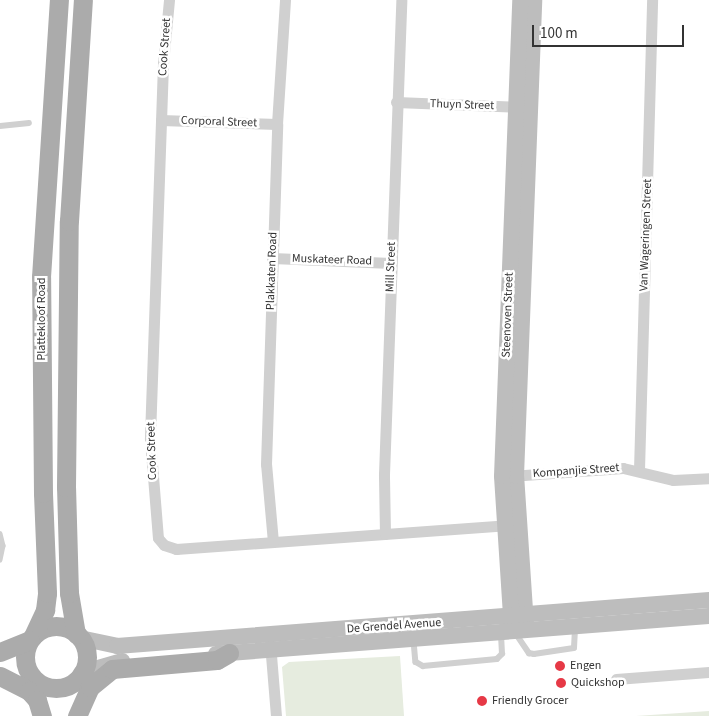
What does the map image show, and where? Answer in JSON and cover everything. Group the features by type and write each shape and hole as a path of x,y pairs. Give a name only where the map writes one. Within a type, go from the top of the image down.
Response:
{"main road":[{"name":"Plattekloof Road","path":"48,716 36,679 25,660 32,638 45,610 48,593 43,492 41,277 59,0"},
{"name":"Plattekloof Road","path":"70,716 77,678 86,655 78,636 69,593 66,486 70,202 83,0"},
{"path":"0,652 32,638 53,626 78,636"},
{"path":"77,716 90,687 112,669 216,660 230,653"},
{"path":"0,669 57,687 77,678"},
{"path":"0,676 29,691 42,716"}],"street":[{"name":"Cook Street","path":"169,0 161,120 150,439 157,533 164,545 176,549 512,525"},
{"name":"Plakkaten Road","path":"273,542 266,464 277,124 284,0"},
{"name":"Mill Street","path":"385,534 391,263 401,0"},
{"name":"Steenoven Street","path":"516,627 509,476 522,107 520,0"},
{"name":"Steenoven Street","path":"522,107 534,0"},
{"name":"Van Wageringen Street","path":"639,470 652,0"},
{"name":"Thuyn Street","path":"396,102 522,107"},
{"name":"Corporal Street","path":"161,120 277,124"},
{"name":"Muskateer Road","path":"272,258 391,263"},
{"name":"Kompanjie Street","path":"509,476 623,468 639,470 674,480 709,478"},
{"name":"De Grendel Avenue","path":"516,627 709,600"},
{"name":"De Grendel Avenue","path":"78,636 117,646 270,642 415,631 574,626 709,616"},
{"name":"De Grendel Avenue","path":"77,678 107,663 230,653 270,642"},
{"path":"270,642 276,716"},
{"path":"616,679 709,672"}],"lane":[{"path":"0,126 30,123"},
{"path":"0,534 3,546 0,560"},
{"path":"516,627 530,654 570,649 576,646 574,626"},
{"path":"415,631 416,662 423,666 498,658 516,627"}],"shaded area":[{"path":"400,656 404,716 286,716 282,667 289,662"},
{"path":"709,711 709,716 636,716"}],"place":[{"name":"Engen","path":"560,666"},
{"name":"Quickshop","path":"561,683"},
{"name":"Friendly Grocer","path":"482,701"}]}
